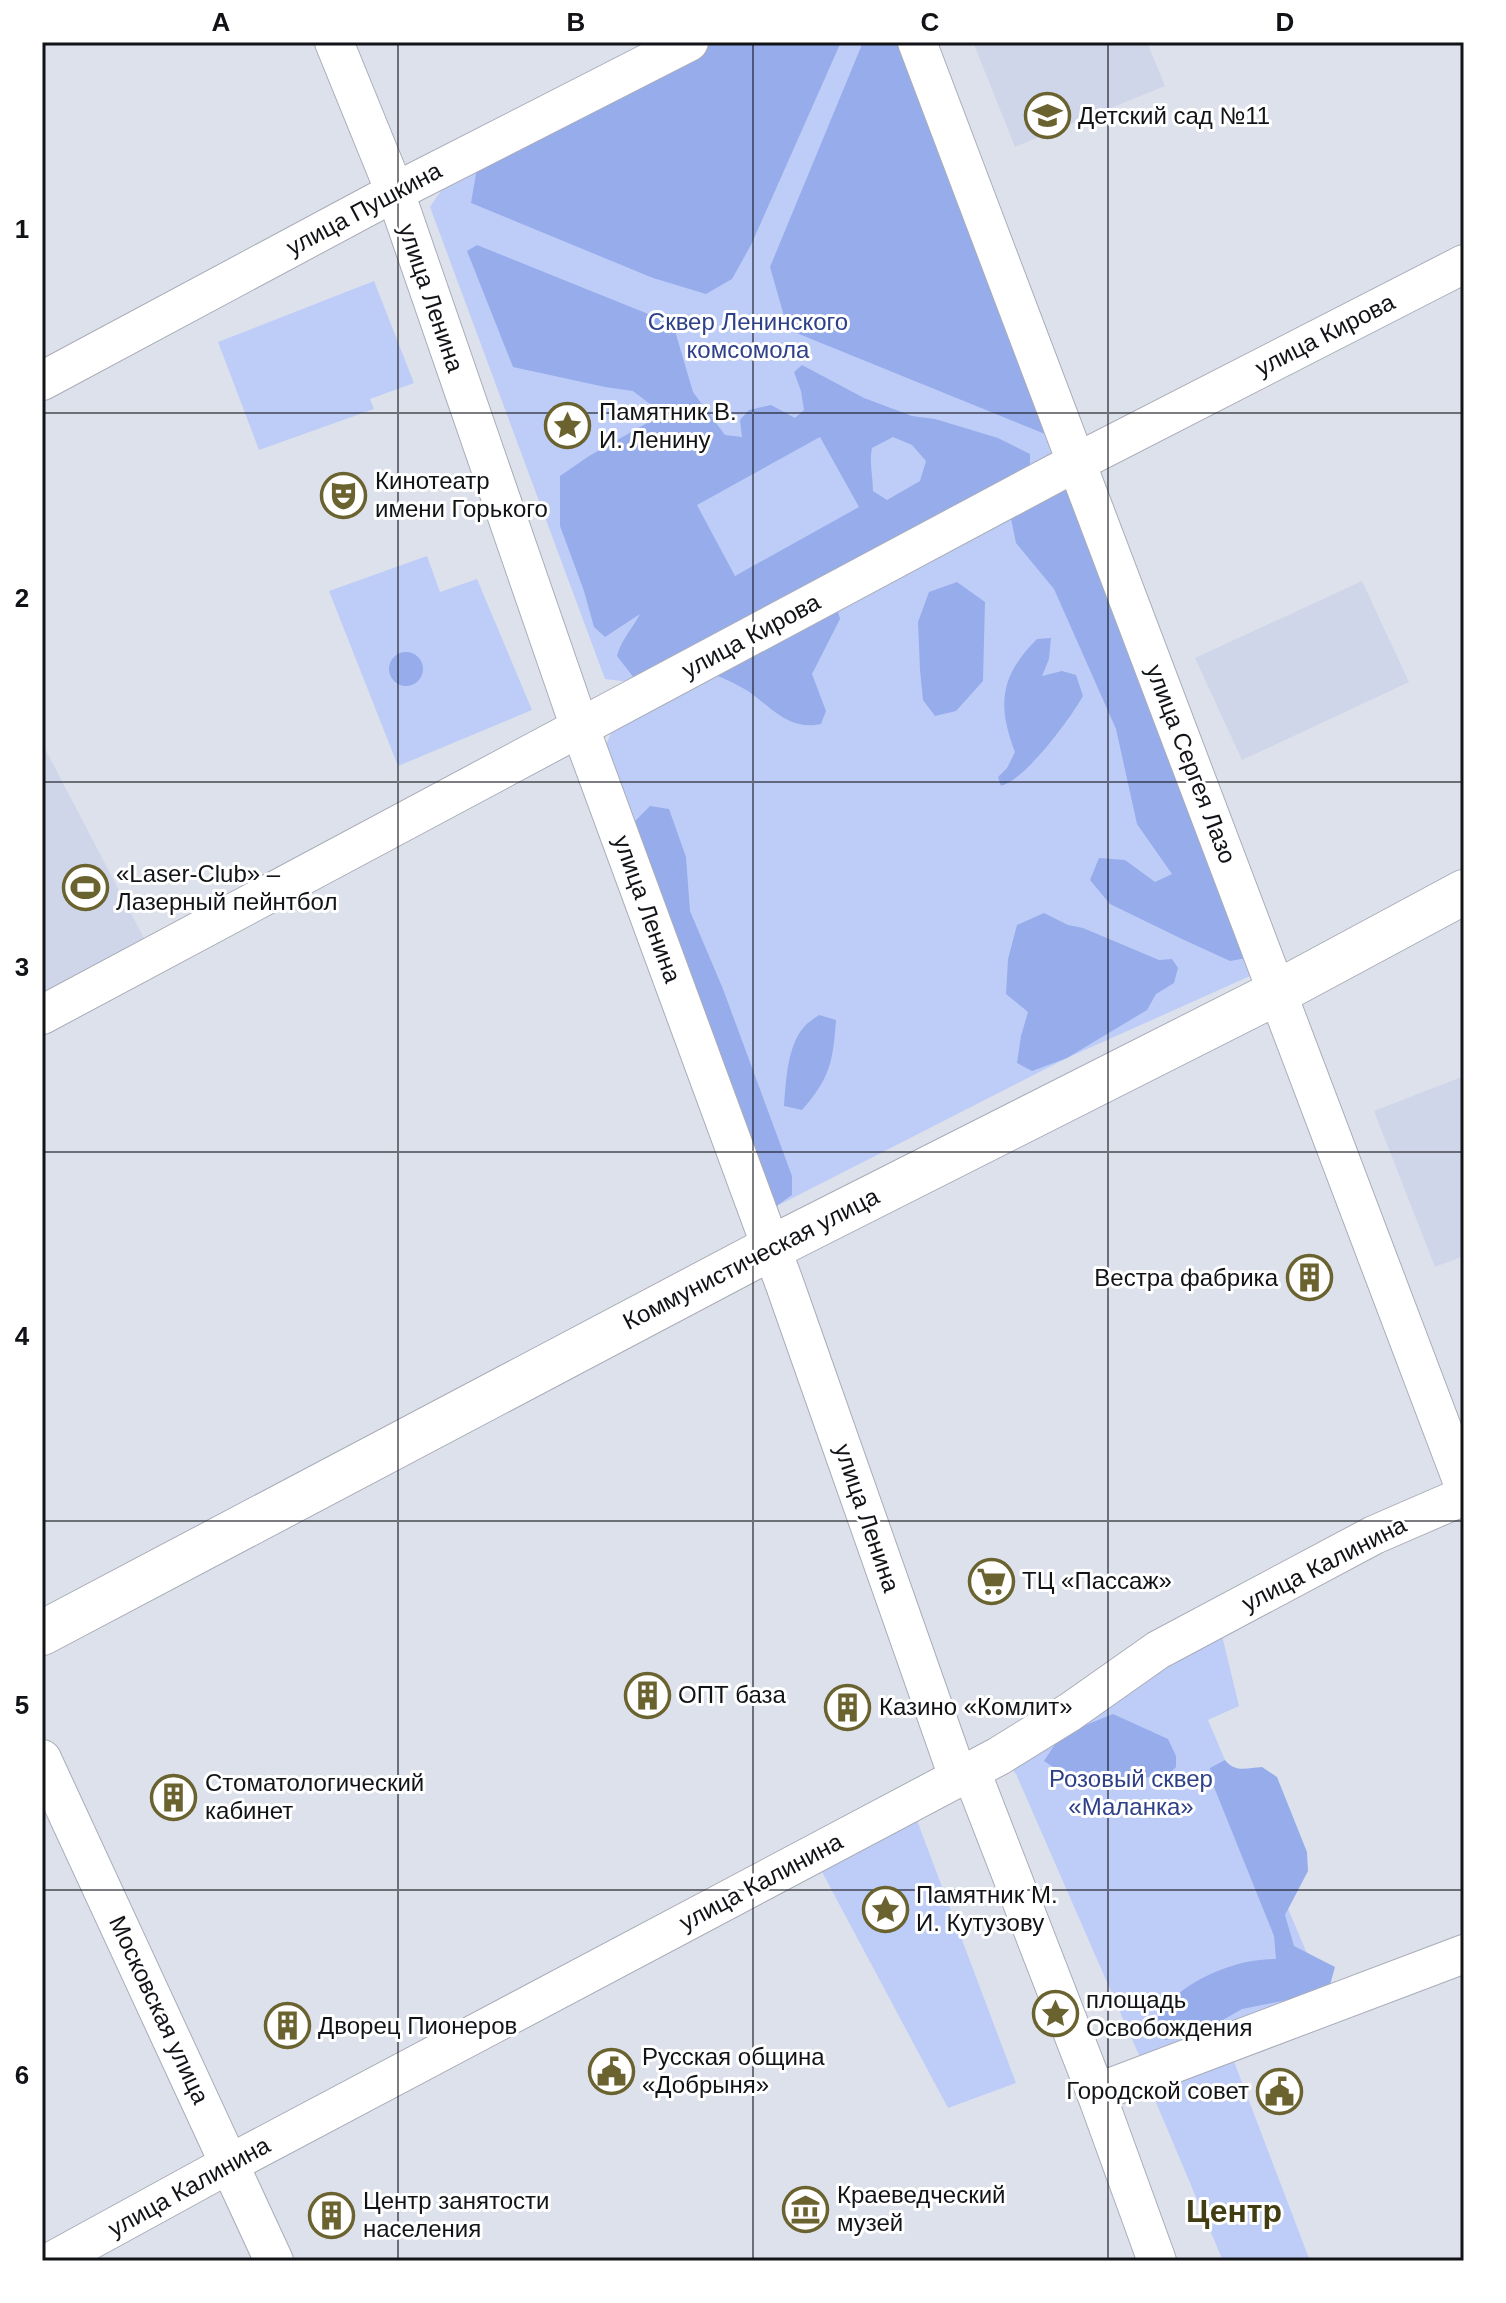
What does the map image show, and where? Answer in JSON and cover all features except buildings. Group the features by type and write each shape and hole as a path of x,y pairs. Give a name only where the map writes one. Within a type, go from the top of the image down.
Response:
{"main road":[{"name":"Коммунистическая улица","path":"42,1633 771,1248 1278,992 1464,892"}],"street":[{"name":"улица Ленина","path":"334,42 395,192 580,728 965,1774 1096,2093 1157,2261"},
{"name":"улица Пушкина","path":"42,381 395,192 689,42"},
{"name":"улица Сергея Лазо","path":"917,42 1464,1486"},
{"name":"улица Кирова","path":"42,1015 1077,463 1464,264"},
{"name":"улица Калинина","path":"52,2261 965,1774 1070,1712 1158,1650 1374,1535 1464,1496"},
{"name":"Московская улица","path":"42,1759 274,2261"},
{"path":"1096,2093 1464,1954"}],"shaded area":[{"path":"716,42 841,42 751,245 732,279 706,294 653,278 471,203 478,162"},
{"path":"863,42 906,42 1050,436 794,332 784,316 770,267"},
{"name":"Детский сад №11","path":"973,42 1147,42 1165,86 1015,147"},
{"path":"477,245 673,324 693,392 725,435 742,437 740,420 749,410 771,405 795,418 804,410 794,372 802,365 864,398 912,416 935,419 998,438 1030,454 1030,478 638,683 617,656 640,614 605,637 594,627 560,526 560,476 663,414 633,391 513,367 467,251","holes":["820,437 859,507 735,576 697,505","893,437 912,445 926,461 920,481 887,500 873,491 871,454 872,448"]},
{"path":"1071,476 1252,957 1230,961 1182,939 1110,904 1090,880 1099,858 1125,860 1155,882 1172,874 1137,824 1116,729 1054,589 1016,543 1009,509"},
{"path":"1362,581 1409,682 1242,760 1195,658"},
{"path":"957,582 985,602 983,681 956,711 935,716 923,700 918,622 929,592"},
{"path":"833,592 840,619 812,674 826,711 821,724 790,721 742,687 695,666"},
{"path":"1051,638 1049,659 1042,676 1062,671 1076,675 1083,696 1035,761 1001,786 998,777 1015,752 1004,705 1009,679 1015,666 1037,639"},
{"path":"406,652 418,657 423,669 418,681 406,686 394,681 389,669 394,657"},
{"path":"42,743 146,942 42,996"},
{"path":"650,806 669,809 686,857 690,911 723,989 792,1176 792,1195 775,1207 657,893 635,821"},
{"path":"1044,913 1159,960 1172,959 1178,968 1174,983 1156,994 1147,1010 1067,1058 1032,1071 1017,1063 1028,1012 1006,994 1008,959 1017,925"},
{"path":"819,1015 836,1020 828,1069 819,1088 802,1110 784,1106 788,1065 794,1044 804,1027"},
{"path":"1464,1076 1464,1256 1435,1267 1374,1111"},
{"path":"1113,1714 1168,1739 1176,1756 1176,1767 1167,1776 1149,1777 1105,1789 1082,1786 1044,1761 1061,1735"},
{"path":"1225,1760 1237,1768 1262,1767 1277,1777 1307,1852 1308,1871 1285,1915 1294,1946 1335,1967 1328,1992 1242,2009 1209,2028 1166,2040 1150,2032 1166,2005 1189,1986 1231,1966 1276,1959 1274,1936 1214,1787 1210,1768"}],"green space":[{"name":"Сквер Ленинского комсомола","path":"716,42 908,42 1055,459 638,683 605,679 430,207 449,179"},
{"path":"374,281 414,383 370,399 374,409 259,450 218,342"},
{"path":"1077,463 1268,968 1067,1058 775,1207 603,752 623,704"},
{"path":"427,556 440,592 477,579 532,710 398,766 329,591"},
{"name":"Розовый сквер «Маланка»","path":"1218,1619 1239,1706 1208,1720 1325,1996 1145,2069 1016,1774 999,1756"},
{"path":"910,1802 1016,2083 948,2108 813,1855"},
{"path":"1227,2043 1310,2261 1223,2261 1144,2074"}],"place":[{"name":"Детский сад №11","path":"1047,116"},
{"name":"Памятник В. И. Ленину","path":"568,426"},
{"name":"Кинотеатр имени Горького","path":"344,495"},
{"name":"«Laser-Club» – Лазерный пейнтбол","path":"85,888"},
{"name":"Вестра фабрика","path":"1309,1278"},
{"name":"ТЦ «Пассаж»","path":"991,1581"},
{"name":"ОПТ база","path":"647,1695"},
{"name":"Казино «Комлит»","path":"848,1707"},
{"name":"Стоматологический кабинет","path":"174,1797"},
{"name":"Памятник М. И. Кутузову","path":"885,1909"},
{"name":"площадь Освобождения","path":"1055,2014"},
{"name":"Дворец Пионеров","path":"287,2026"},
{"name":"Русская община «Добрыня»","path":"611,2071"},
{"name":"Городской совет","path":"1280,2091"},
{"name":"Краеведческий музей","path":"806,2209"},
{"name":"Центр занятости населения","path":"332,2215"}],"district":[{"name":"Центр","path":"1234,2211"}]}
